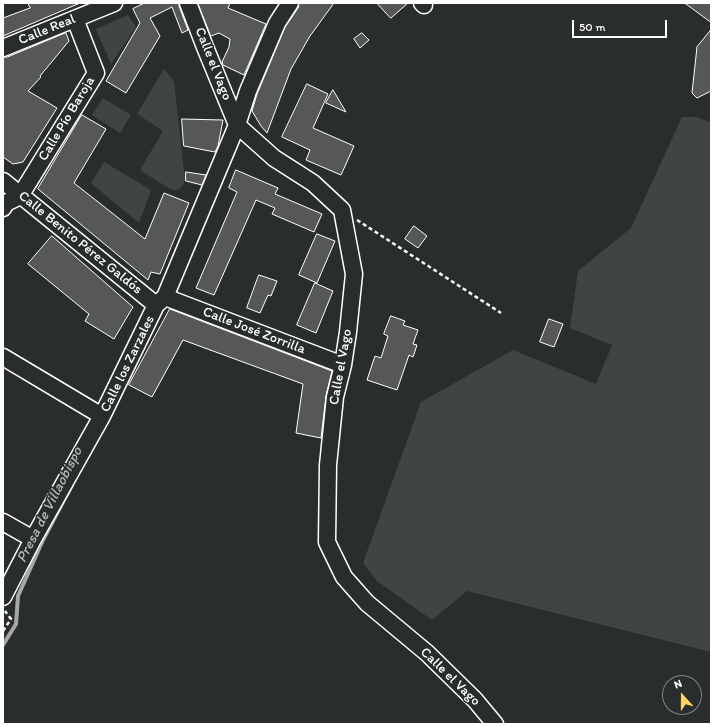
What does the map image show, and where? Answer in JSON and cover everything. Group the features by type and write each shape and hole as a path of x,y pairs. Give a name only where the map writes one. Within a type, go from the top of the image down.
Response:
{"street":[{"name":"Calle Real","path":"3,48 114,3"},
{"name":"Calle el Vago","path":"188,3 238,124 274,158 314,183 342,210 354,274 348,332 343,364 335,397 328,465 327,542 344,577 367,603 427,653 475,700 495,724"},
{"name":"Calle los Zarzales","path":"3,597 33,539 102,416 161,301 238,124 248,91 277,23 290,3"},
{"name":"Calle Pío Baroja","path":"3,208 6,203 20,196 96,73 75,19"},
{"name":"Calle Benito Pérez Galdós","path":"3,181 20,196 161,301"},
{"name":"Calle José Zorrilla","path":"161,301 343,364"},
{"path":"3,357 102,416"},
{"path":"3,522 33,539"}],"path":[{"path":"342,210 501,313"},
{"path":"3,609 11,619 3,631"}],"shaded area":[{"path":"128,15 136,27 111,64 96,29"},
{"path":"164,69 174,81 185,180 183,185 177,190 170,189 140,170 163,131 137,114"},
{"path":"103,98 131,115 120,133 92,115"},
{"path":"682,117 697,117 711,123 711,652 467,591 432,620 377,581 363,563 421,402 513,350 596,384 612,345 570,328 578,271 631,228"},
{"path":"104,162 151,190 139,223 91,183"}],"building":[{"path":"28,3 80,3 3,36 3,18 30,8"},
{"path":"145,3 179,3 188,30 182,33 172,7 150,18 160,36 126,93 106,81 140,23 133,9"},
{"path":"198,3 230,3 228,8 266,24 244,75 223,65 222,62 229,47 230,39 219,33 211,36"},
{"path":"299,3 334,3 310,36 291,69 267,133 252,111 257,94 285,27 298,8"},
{"path":"377,3 408,3 391,18"},
{"path":"685,3 711,3 711,22"},
{"path":"711,30 711,91 697,98 692,93 697,47"},
{"path":"66,33 69,41 28,91 57,108 23,162 13,164 3,157 3,57 7,57"},
{"path":"362,33 369,40 360,48 354,39"},
{"path":"307,84 328,94 313,128 354,146 341,175 306,160 310,150 282,137"},
{"path":"333,90 346,112 326,103"},
{"path":"82,115 106,129 74,183 145,239 164,193 189,203 160,274 151,272 148,280 38,189"},
{"path":"182,119 223,120 218,146 215,152 184,146"},
{"path":"236,170 278,188 275,194 322,214 314,232 272,214 275,208 256,200 214,295 196,288 237,192 229,188"},
{"path":"186,172 206,175 202,185 186,181"},
{"path":"414,226 427,236 418,248 405,239"},
{"path":"317,234 335,241 317,283 299,275"},
{"path":"52,236 133,307 114,339 85,321 89,314 28,264"},
{"path":"259,275 277,281 271,296 268,295 260,313 247,308"},
{"path":"315,283 333,291 316,333 297,325"},
{"path":"170,309 332,371 326,396 321,438 296,433 303,384 183,340 152,397 129,385"},
{"path":"391,316 405,321 403,325 418,330 413,344 417,345 413,357 409,355 397,390 367,380 375,356 381,358 388,336 384,334"},
{"path":"549,319 563,324 554,347 540,342"}],"waterway":[{"name":"Presa de Villaobispo","path":"3,645 16,624 18,596 43,540 72,485"}]}
